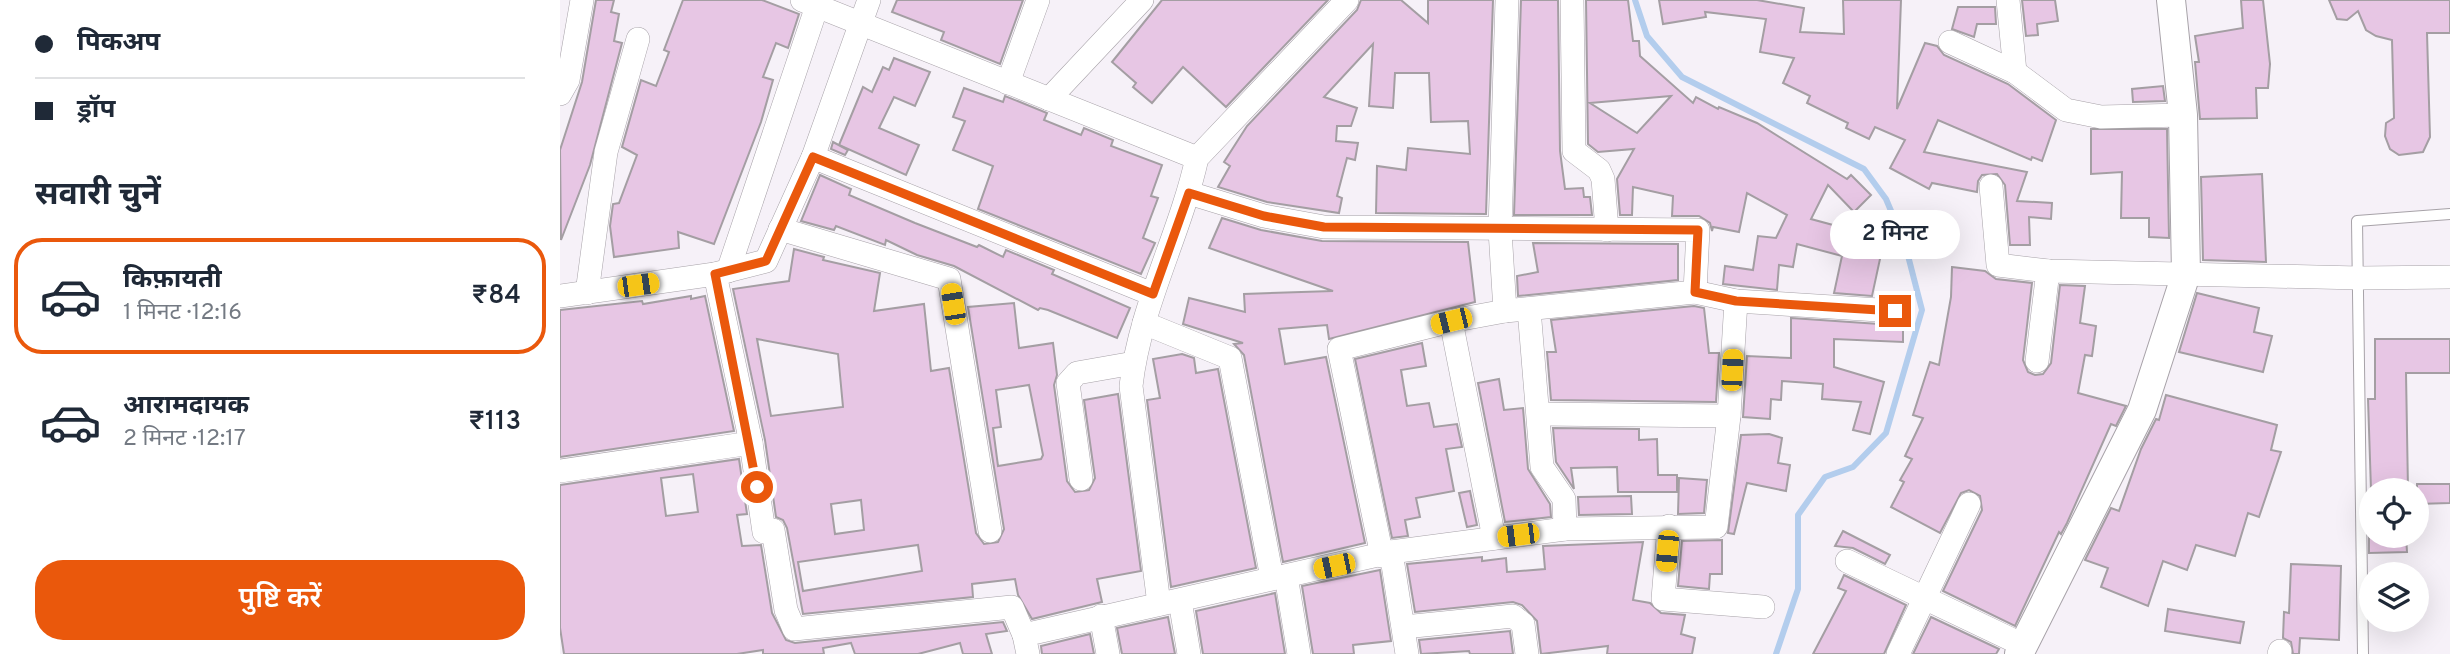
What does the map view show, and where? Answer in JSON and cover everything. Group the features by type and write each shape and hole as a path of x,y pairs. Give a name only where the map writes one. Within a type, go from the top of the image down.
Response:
{"street":[{"path":"560,94 568,80 582,0"},
{"path":"560,296 721,272 766,261 813,157 869,0"},
{"path":"1009,83 1038,0"},
{"path":"1049,99 1142,0"},
{"path":"1189,654 1169,603 1131,386 1134,363 1153,294 1189,193 1197,158 1347,0"},
{"path":"1505,311 1500,230 1507,0"},
{"path":"1572,0 1574,151 1599,170 1603,180 1606,230"},
{"path":"2008,0 2015,72"},
{"path":"1847,561 1924,596 2021,649 2142,410 2186,274 2183,115 2171,0"},
{"path":"1197,158 860,25 813,2 721,272 764,532 773,530 786,610 794,629 1012,607 1026,645 1101,616 1387,554 1565,529 1716,527 1730,416 1736,301"},
{"path":"587,293 606,152 638,39"},
{"path":"1951,42 2015,72 2066,110 2101,117 2183,115"},
{"path":"813,157 1153,294"},
{"path":"1991,186 1998,265 2048,271 2358,278 2450,276"},
{"path":"1189,193 1264,216 1324,227 1698,230 1695,292"},
{"path":"780,229 949,279 990,531"},
{"path":"2037,361 2048,271"},
{"path":"1408,654 1339,349 1451,321 1505,311 1695,292 1736,301 1895,311"},
{"path":"1529,309 1540,414 1542,467 1564,499 1565,529"},
{"path":"1451,321 1494,538"},
{"path":"1144,323 1230,358 1299,654"},
{"path":"1081,479 1069,383 1077,373 1134,363"},
{"path":"1540,414 1730,416"},
{"path":"560,471 751,443"},
{"path":"1898,654 1969,504"},
{"path":"1669,526 1662,599 1763,607"},
{"path":"1101,616 1108,654"},
{"path":"1404,627 1513,616 1523,624 1527,654"}],"lane":[{"path":"2366,653 2357,221 2450,214"}],"building":[{"path":"596,0 614,0 611,12 619,14 614,41 622,43 590,165 561,240 560,150 582,82"},
{"path":"683,0 762,0 799,14 788,48 776,43 763,77 773,80 761,122 714,244 678,232 679,248 614,257 610,226 613,204 619,203 637,155 622,147 641,80 656,86 669,52 664,50"},
{"path":"897,0 1023,0 1000,64 941,40 944,32 892,12"},
{"path":"1162,0 1328,0 1226,107 1183,67 1152,103 1133,87 1136,83 1112,62"},
{"path":"1361,0 1401,0 1428,23 1428,0 1493,0 1486,214 1376,213 1377,166 1406,170 1408,148 1470,154 1468,121 1431,122 1429,73 1395,73 1393,108 1369,106 1373,44 1324,97 1357,108 1351,126 1337,126 1336,141 1358,143 1355,160 1347,158 1337,196 1342,198 1339,213 1267,202 1218,187 1230,166 1224,162 1247,126 1357,10"},
{"path":"1521,0 1558,0 1560,151 1565,189 1583,188 1584,197 1590,197 1592,215 1514,215"},
{"path":"1586,0 1628,0 1633,41 1639,41 1640,56 1693,103 1696,97 1718,109 1719,107 1757,123 1847,179 1851,175 1871,195 1854,212 1828,185 1811,219 1881,238 1879,244 1883,245 1872,296 1834,293 1842,256 1797,244 1793,267 1779,265 1777,290 1723,284 1725,266 1753,270 1758,236 1776,238 1787,215 1747,193 1739,232 1713,227 1712,231 1710,223 1699,216 1672,216 1673,196 1633,187 1632,215 1620,215 1617,179 1634,149 1598,152 1588,144","holes":["1671,96 1637,133 1590,103"]},
{"path":"1659,0 1757,0 1804,8 1800,32 1844,34 1843,0 1901,0 1897,109 1925,43 1937,46 1944,55 2008,84 2056,120 2042,161 2032,157 2031,160 1938,120 1924,152 2027,172 2017,201 2052,203 2051,219 2029,217 2030,245 2010,245 2005,185 1997,174 1982,175 1978,181 1977,192 1932,183 1929,189 1890,168 1905,140 1875,127 1869,139 1846,128 1848,123 1807,103 1810,96 1783,83 1794,58 1760,52 1766,19 1705,12 1706,17 1663,24"},
{"path":"2022,0 2055,0 2058,21 2037,24 2038,35 2026,36"},
{"path":"2241,0 2263,0 2270,64 2268,88 2256,88 2257,118 2200,119 2195,62 2199,62 2195,36 2243,28"},
{"path":"2329,0 2450,0 2450,33 2427,33 2430,137 2423,152 2399,155 2390,149 2385,136 2386,123 2394,118 2392,40 2366,30 2358,11 2347,20 2337,19"},
{"path":"1958,7 1995,7 1996,24 1977,24 1974,37 1952,29"},
{"path":"894,58 930,72 915,106 894,97 879,128 919,145 906,175 839,145 863,87 872,92 883,67 889,70"},
{"path":"2163,86 2165,101 2133,102 2132,89"},
{"path":"964,88 1003,102 1005,96 1047,113 1044,120 1081,135 1084,128 1113,140 1111,146 1162,165 1151,196 1158,198 1143,238 1155,243 1141,274 978,209 993,166 953,150 965,121 953,117"},
{"path":"2091,129 2167,129 2169,238 2149,237 2149,218 2121,218 2122,172 2091,174"},
{"path":"833,142 848,150 845,155 831,149"},
{"path":"2262,174 2266,262 2203,260 2201,177"},
{"path":"820,175 851,189 849,195 977,247 979,245 1003,257 1006,250 1054,270 1052,274 1130,308 1117,338 1048,310 1038,310 954,266 917,255 886,240 885,245 836,226 834,230 801,221"},
{"path":"1222,218 1261,230 1322,241 1468,242 1475,302 1329,339 1327,325 1279,329 1285,364 1326,357 1365,543 1283,562 1244,355 1234,344 1243,343 1183,324 1189,298 1245,312 1244,294 1333,291 1209,248"},
{"path":"1533,243 1678,244 1678,280 1518,296 1517,276 1538,272"},
{"path":"794,249 824,257 823,260 880,273 874,311 924,304 931,371 949,368 976,533 984,544 998,542 1004,529 968,307 1014,303 1019,348 1053,343 1057,375 1054,385 1067,481 1075,492 1089,490 1095,478 1084,400 1118,394 1141,571 1097,579 1102,602 1032,619 1018,595 1015,579 972,584 973,597 803,614 787,528 783,520 776,517 765,440 733,289 789,281","holes":["757,339 838,354 843,407 771,416","1029,385 1043,455 1041,459 998,466 993,428 1001,427 996,390","861,500 864,530 835,534 831,504","918,545 922,571 803,591 798,562"]},
{"path":"1952,267 1985,271 1996,279 2032,283 2023,360 2028,372 2035,375 2043,374 2051,363 2060,285 2085,286 2080,323 2096,326 2092,356 2085,355 2078,393 2126,406 2116,426 2111,424 2067,523 2061,534 2059,532 2015,626 1943,591 1982,510 1980,496 1969,490 1961,493 1940,533 1891,507 1904,482 1900,480 1912,459 1905,456 1923,418 1913,415 1930,362 1939,365 1951,297"},
{"path":"2197,293 2259,308 2254,332 2272,336 2263,372 2179,352"},
{"path":"691,296 691,299 705,296 734,431 560,457 560,310 642,301 643,304"},
{"path":"1694,306 1704,308 1709,353 1719,353 1716,402 1551,400 1547,352 1556,352 1551,320"},
{"path":"1791,318 1894,325 1903,322 1903,342 1834,339 1834,367 1884,382 1870,434 1853,430 1861,402 1822,399 1823,384 1782,381 1781,400 1771,399 1770,419 1743,417 1747,356 1791,358"},
{"path":"2375,339 2450,339 2450,373 2406,373 2408,478 2371,478 2368,399 2375,399"},
{"path":"1422,343 1426,366 1401,370 1407,406 1429,403 1434,427 1457,424 1462,447 1446,449 1454,491 1416,498 1420,517 1405,520 1408,536 1392,538 1355,359"},
{"path":"1182,354 1194,358 1196,373 1218,369 1256,568 1171,587 1147,400 1160,398 1153,359"},
{"path":"1499,379 1504,410 1523,408 1528,469 1550,504 1551,517 1505,522 1478,383"},
{"path":"2166,395 2277,425 2271,450 2281,452 2259,517 2248,513 2235,556 2196,545 2187,570 2163,561 2148,606 2101,587 2108,568 2085,560 2111,508 2119,511 2141,449 2156,419 2159,420"},
{"path":"1553,428 1639,429 1639,440 1657,439 1658,475 1677,475 1677,492 1618,492 1617,467 1571,468 1574,489 1556,462"},
{"path":"1769,434 1782,438 1778,463 1790,465 1786,491 1747,483 1734,534 1728,533 1741,435"},
{"path":"739,459 747,514 737,515 742,546 761,545 772,613 786,640 795,643 1003,622 1007,631 986,634 992,654 963,654 960,643 918,654 855,654 851,643 823,648 824,654 763,654 763,650 737,654 564,654 560,628 560,485","holes":["693,474 698,512 666,516 661,478"]},
{"path":"1679,478 1707,480 1704,513 1678,514"},
{"path":"2429,484 2450,484 2450,503 2429,504"},
{"path":"1470,491 1477,525 1467,527 1459,493"},
{"path":"1631,496 1632,514 1579,515 1578,497"},
{"path":"1843,531 1890,555 1885,564 1853,548 1835,546"},
{"path":"1722,540 1722,574 1710,574 1709,589 1678,586 1682,541"},
{"path":"1643,542 1633,600 1650,603 1661,613 1685,615 1681,634 1695,638 1692,654 1607,654 1608,646 1541,654 1537,621 1522,605 1513,602 1415,612 1407,564 1482,557 1482,561 1506,558 1507,572 1545,569 1543,546"},
{"path":"2369,548 2407,548 2407,552 2369,553"},
{"path":"2291,564 2341,566 2339,640 2300,638 2299,654 2293,654 2291,642 2283,638 2284,612 2289,613"},
{"path":"1380,570 1391,641 1353,645 1354,654 1313,654 1302,586"},
{"path":"1844,575 1906,605 1884,654 1813,654 1846,591 1838,588"},
{"path":"1275,593 1285,654 1203,654 1196,611"},
{"path":"2168,609 2244,622 2240,643 2165,631"},
{"path":"1168,617 1175,654 1122,654 1117,628"},
{"path":"1931,617 1999,649 1996,654 1913,654"},
{"path":"1510,631 1513,654 1470,654 1469,651 1421,654 1419,640"},
{"path":"1090,634 1094,654 1042,654 1041,646"}],"waterway":[{"path":"1635,0 1647,36 1682,77 1864,169 1886,199 1905,244 1922,310 1886,433 1853,467 1825,477 1798,515 1798,589 1776,654"}],"route":[{"path":"757,487 751,443 715,274 766,261 813,157 1153,294 1189,193 1264,216 1324,227 1698,230 1695,292 1736,301 1895,311"}]}
